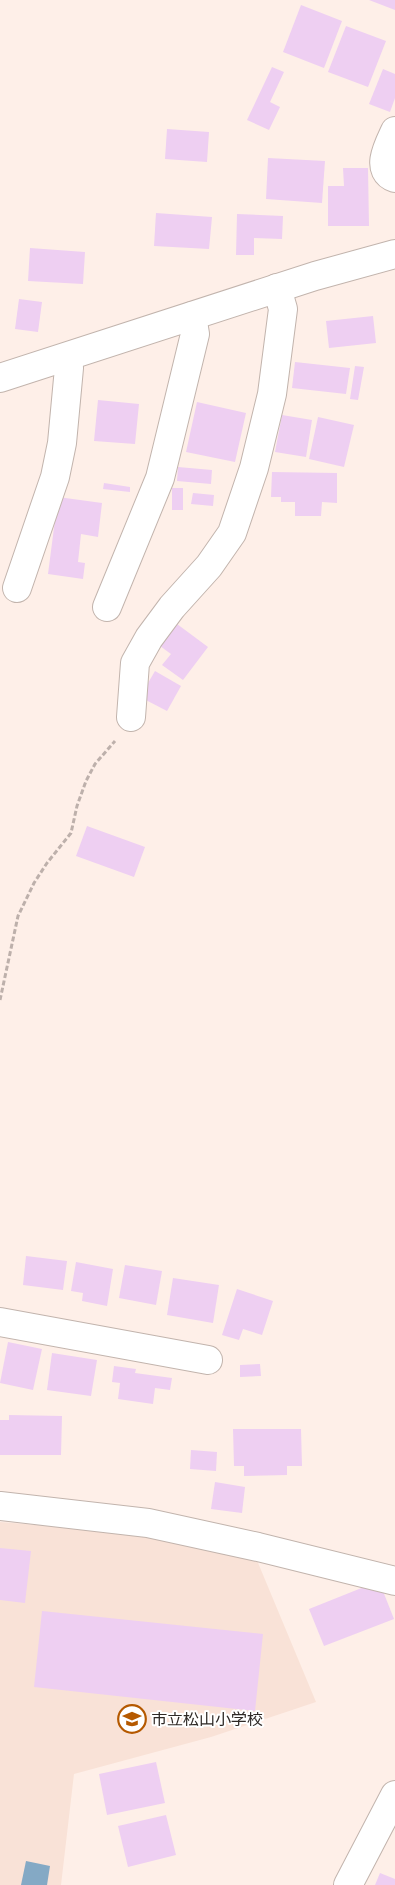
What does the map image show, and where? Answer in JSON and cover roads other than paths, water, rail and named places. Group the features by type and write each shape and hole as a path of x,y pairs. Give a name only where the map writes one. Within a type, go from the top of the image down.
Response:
{"street":[{"path":"395,131 384,156 387,171 391,177 395,178"},
{"path":"0,378 315,276 395,254"},
{"path":"131,717 135,663 149,638 172,607 209,566 232,533 254,468 272,394 284,309 277,288"},
{"path":"107,607 160,478 195,334 192,316"},
{"path":"17,588 55,477 62,443 69,368 68,357"},
{"path":"0,1322 208,1360"},
{"path":"0,1506 148,1523 258,1547 395,1581"},
{"path":"348,1885 395,1795"}],"water":[{"path":"26,1861 50,1866 47,1885 21,1885"}],"place":[{"name":"市立松山小学校","path":"132,1719"}]}
